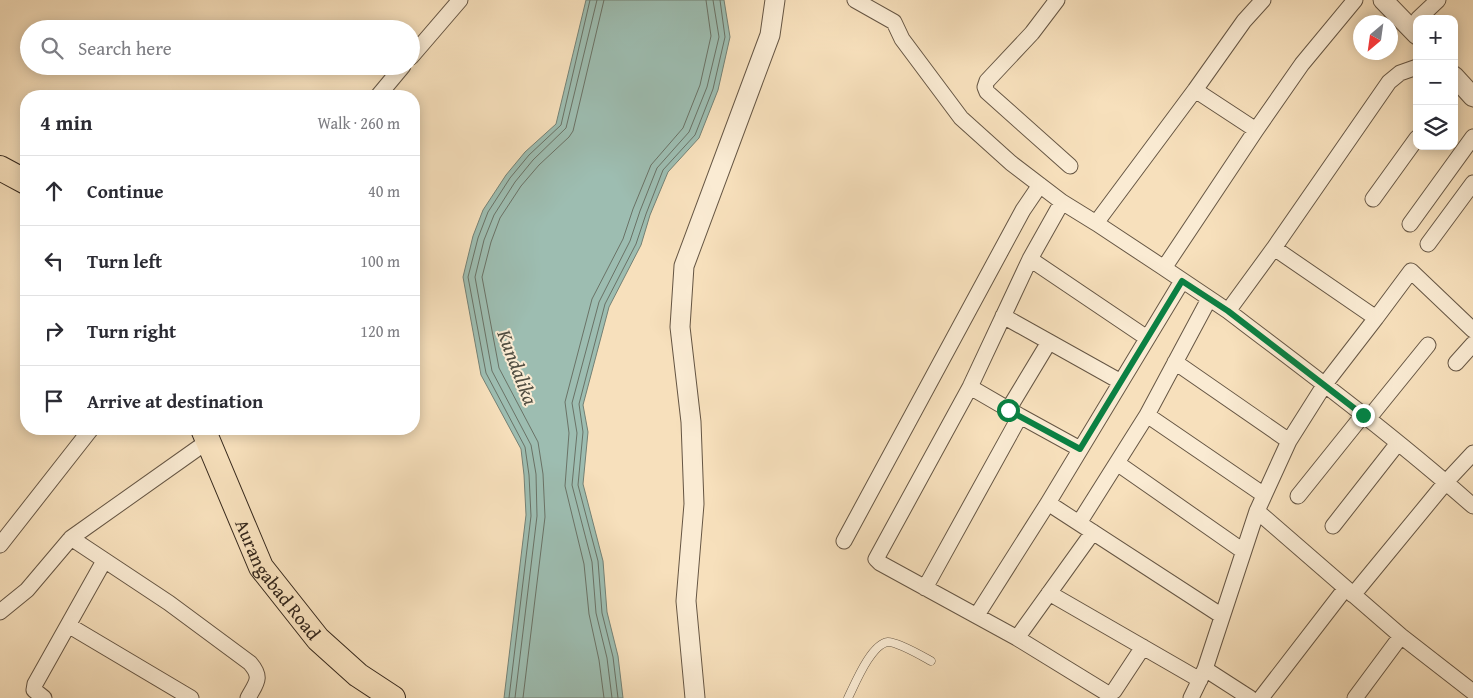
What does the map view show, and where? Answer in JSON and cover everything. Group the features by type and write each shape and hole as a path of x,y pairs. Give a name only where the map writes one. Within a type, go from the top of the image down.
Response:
{"main road":[{"path":"0,168 20,180"},
{"path":"0,186 20,184"},
{"name":"Aurangabad Road","path":"206,435 261,567 318,639 340,660 392,698"}],"street":[{"path":"420,47 460,0"},
{"path":"695,698 686,601 694,504 691,422 680,327 684,266 770,35 775,0"},
{"path":"855,0 894,22 902,39 961,118 1011,163 1062,202 1228,311 1325,384 1473,506"},
{"path":"1057,0 1032,33 987,81 985,87 987,92 1070,166"},
{"path":"1096,223 1244,21 1263,0"},
{"path":"1164,268 1302,64 1355,0"},
{"path":"1383,0 1413,23"},
{"path":"1424,15 1438,0"},
{"path":"1228,311 1389,82 1400,73 1413,68"},
{"path":"383,90 396,75"},
{"path":"1458,83 1473,97"},
{"path":"1195,90 1256,130"},
{"path":"1410,224 1473,137"},
{"path":"1373,199 1413,144"},
{"path":"1428,244 1468,201 1473,183"},
{"path":"844,541 1023,210 1040,186"},
{"path":"1062,202 1030,259 970,387 876,559 880,563 1017,638 1105,692 1110,693 1114,691 1144,647"},
{"path":"1274,248 1376,318"},
{"path":"1030,259 1147,338"},
{"path":"1191,698 1202,675 1257,511 1289,441 1325,384 1411,271 1473,330"},
{"path":"977,615 1048,503 1182,281"},
{"path":"1079,523 1147,415 1209,298"},
{"path":"1003,316 1120,382"},
{"path":"925,588 1049,342"},
{"path":"1456,363 1473,344"},
{"path":"1298,496 1428,345"},
{"path":"1175,362 1289,441"},
{"path":"970,387 1080,449"},
{"path":"1147,415 1264,495"},
{"path":"0,545 85,435"},
{"path":"0,612 27,590 71,538 206,435"},
{"path":"1333,526 1398,443"},
{"path":"1261,698 1349,592 1473,453"},
{"path":"1117,463 1243,551"},
{"path":"1048,503 1222,616"},
{"path":"1257,511 1400,636 1473,692"},
{"path":"1017,638 1093,532"},
{"path":"71,538 169,603 250,664 256,670 258,676 248,698"},
{"path":"44,698 34,690 35,684 104,561"},
{"path":"1050,592 1144,647 1250,698"},
{"path":"68,626 191,698"},
{"path":"1355,698 1400,636"},
{"path":"340,660 372,698"}],"lane":[{"path":"848,698 870,657 879,646 888,642 931,660"}],"water":[{"name":"Kundalika","path":"586,0 724,0 730,37 718,90 699,138 668,172 650,215 641,245 609,307 583,405 588,432 583,484 603,561 607,612 618,656 623,698 504,698 526,515 524,475 521,449 481,375 463,277 473,236 483,210 506,175 525,152 556,124"}],"route":[{"path":"1008,410 1080,449 1182,281 1228,311 1363,415"}]}
